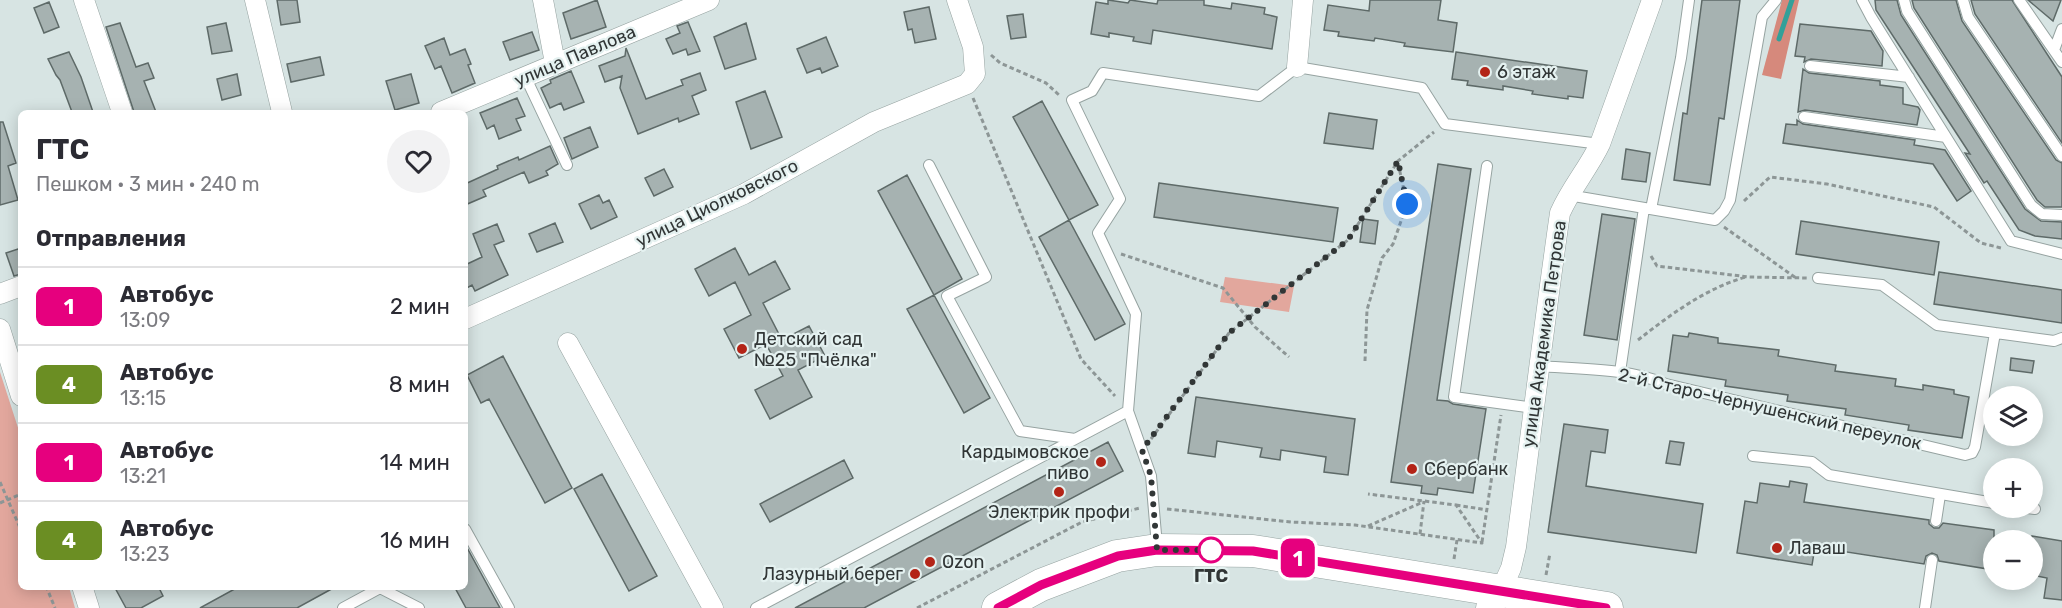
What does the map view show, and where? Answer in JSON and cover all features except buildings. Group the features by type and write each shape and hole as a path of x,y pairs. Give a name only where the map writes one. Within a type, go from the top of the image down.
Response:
{"main road":[{"path":"998,608 1041,585 1118,556 1157,550 1253,551 1495,599 1607,608"}],"street":[{"path":"84,0 121,110"},
{"path":"255,0 282,110"},
{"path":"543,0 555,63"},
{"name":"улица Павлова","path":"446,110 709,0"},
{"path":"957,0 973,47 975,74 968,84"},
{"path":"1297,67 1303,0"},
{"name":"улица Академика Петрова","path":"1495,599 1511,568 1516,547 1538,366 1560,213 1568,195 1592,161 1600,144 1652,0"},
{"name":"улица Циолковского","path":"468,318 744,194 874,122 968,84"},
{"path":"0,294 18,287"},
{"path":"0,329 18,386"},
{"path":"568,343 713,608"},
{"path":"83,590 89,608"}],"lane":[{"path":"1620,372 1640,237 1681,58 1689,0"},
{"path":"1568,195 1715,220 1724,212 1730,200 1762,17 1776,0"},
{"path":"1862,0 2011,241 2062,254"},
{"path":"1904,0 1907,11 2031,205 2042,214 2062,215"},
{"path":"1963,0 1968,17 2062,156"},
{"path":"2019,0 2062,62"},
{"path":"2054,50 2062,29"},
{"path":"1810,66 1909,77"},
{"path":"1157,550 1151,476 1128,411 1136,314 1098,232 1120,199 1072,100 1092,91 1103,73 1259,96 1297,67 1422,88 1445,124 1600,144"},
{"path":"525,76 567,165"},
{"path":"1803,117 1946,137"},
{"path":"929,165 986,277 947,296 1020,431 1075,439"},
{"path":"1487,166 1454,397 1534,408"},
{"path":"1818,278 1882,285 1937,325 2054,341 2062,338"},
{"name":"2-й Старо-Чернушенский переулок","path":"1538,366 1646,376 1666,384 1965,455 1972,453 1975,447 1995,333"},
{"path":"756,608 1128,411"},
{"path":"1753,456 1812,462 1830,475 1983,501"},
{"path":"1936,521 1940,495"},
{"path":"468,534 509,608"},
{"path":"1925,608 1932,560"},
{"path":"343,608 375,590"},
{"path":"386,590 420,608"}],"path":[{"path":"969,33 1000,63 1046,83 1063,98 1072,100"},
{"path":"968,84 1081,359 1128,411"},
{"path":"1142,450 1229,333 1348,240 1398,161 1445,124"},
{"path":"1365,361 1367,310 1382,258 1393,244 1407,204 1398,161"},
{"path":"1743,202 1770,177 1827,184 1934,207 1980,243 2004,248"},
{"path":"1715,220 1796,278"},
{"path":"1640,237 1657,266 1749,277 1818,278"},
{"path":"1105,249 1223,288 1255,327 1289,357"},
{"path":"1623,352 1673,312 1732,281 1749,277"},
{"path":"1482,543 1503,404"},
{"path":"0,482 18,523"},
{"path":"1368,494 1487,510"},
{"path":"0,503 18,495"},
{"path":"1366,526 1424,501"},
{"path":"1420,534 1424,501"},
{"path":"1456,505 1482,543"},
{"path":"917,608 1082,522 1147,506 1291,522 1366,526 1482,543"},
{"path":"48,590 55,608"}],"shaded area":[{"path":"1782,0 1799,0 1781,79 1762,75"},
{"path":"1225,277 1294,286 1289,312 1220,302"},
{"path":"0,372 18,428 18,590 70,590 75,608 0,608"}],"waterway":[{"path":"1779,39 1792,0"}],"bus line":[{"name":"1","path":"998,608 1041,585 1118,556 1157,550 1253,551 1606,608"}],"place":[{"name":"6 этаж","path":"1485,72"},
{"name":"Детский сад №25 \"Пчёлка\"","path":"742,349"},
{"name":"Кардымовское пиво","path":"1101,462"},
{"name":"Сбербанк","path":"1412,469"},
{"name":"Электрик профи","path":"1059,492"},
{"name":"Лаваш","path":"1777,548"},
{"name":"ГТС","path":"1211,550"},
{"name":"Ozon","path":"930,562"},
{"name":"Лазурный берег","path":"915,574"}],"route":[{"path":"1211,550 1215,550 1157,550 1151,476 1142,450 1229,333 1348,240 1398,161 1407,204"}]}
